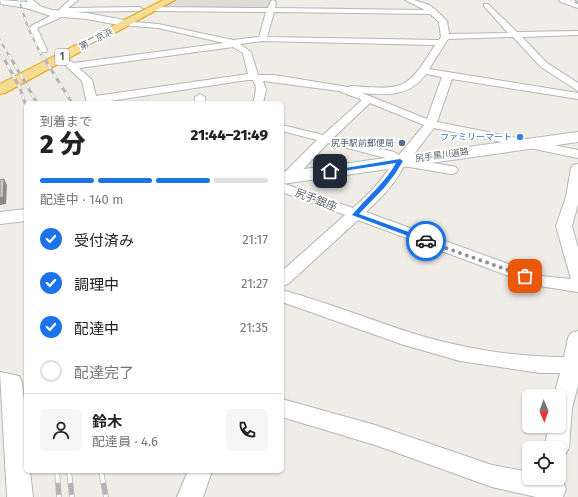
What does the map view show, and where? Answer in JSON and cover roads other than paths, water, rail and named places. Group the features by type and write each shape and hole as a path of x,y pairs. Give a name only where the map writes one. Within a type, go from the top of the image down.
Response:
{"highway":[{"name":"第二京浜","path":"0,82 119,23 139,9 170,0"},
{"name":"第二京浜","path":"0,90 154,4"}],"main road":[{"path":"0,0 32,3 44,12 61,12 119,23"},
{"path":"564,0 578,6"},
{"name":"尻手黒川道路","path":"284,181 400,161 578,137"},
{"path":"0,218 24,214"}],"street":[{"path":"43,50 33,27 61,12 75,0"},
{"path":"262,40 274,0"},
{"path":"98,101 255,77 299,81 341,88 396,90 413,83 443,40 443,21 426,7 408,0"},
{"path":"154,4 270,10 433,12"},
{"path":"486,5 544,65 578,88"},
{"path":"61,12 139,9"},
{"path":"119,23 158,26 210,37 234,44 247,52 250,59 252,73 260,83 261,90 258,101"},
{"path":"72,66 234,44 243,41 443,40 515,35 578,33"},
{"path":"61,57 87,80 91,101"},
{"path":"422,71 578,96"},
{"path":"284,278 355,215 393,174 400,161 407,155 431,124 448,75"},
{"path":"341,88 431,124 578,154"},
{"path":"284,181 326,138 368,100"},
{"path":"284,128 390,155 400,161 451,170"},
{"path":"577,267 564,226 573,197 578,168"},
{"name":"尻手銀座","path":"284,181 355,215 538,280 578,286"},
{"path":"284,297 411,340 460,352 540,365 575,366"},
{"path":"558,441 561,408 575,366 578,338"},
{"path":"0,380 12,382 20,497"},
{"path":"284,409 375,435 492,476 555,488"},
{"path":"190,497 199,473"}],"railway":[{"path":"19,0 28,28 42,56"},
{"path":"571,0 578,3"},
{"path":"0,40 9,56"},
{"path":"0,51 3,56"},
{"path":"2,55 20,88 24,101"},
{"path":"9,55 36,101"},
{"path":"42,55 71,101"},
{"path":"57,473 59,497"},
{"path":"69,473 72,497"},
{"path":"101,473 106,497"}],"place":[{"name":"ファミリーマート","path":"520,137"},
{"name":"尻手駅前郵便局","path":"402,143"}]}
